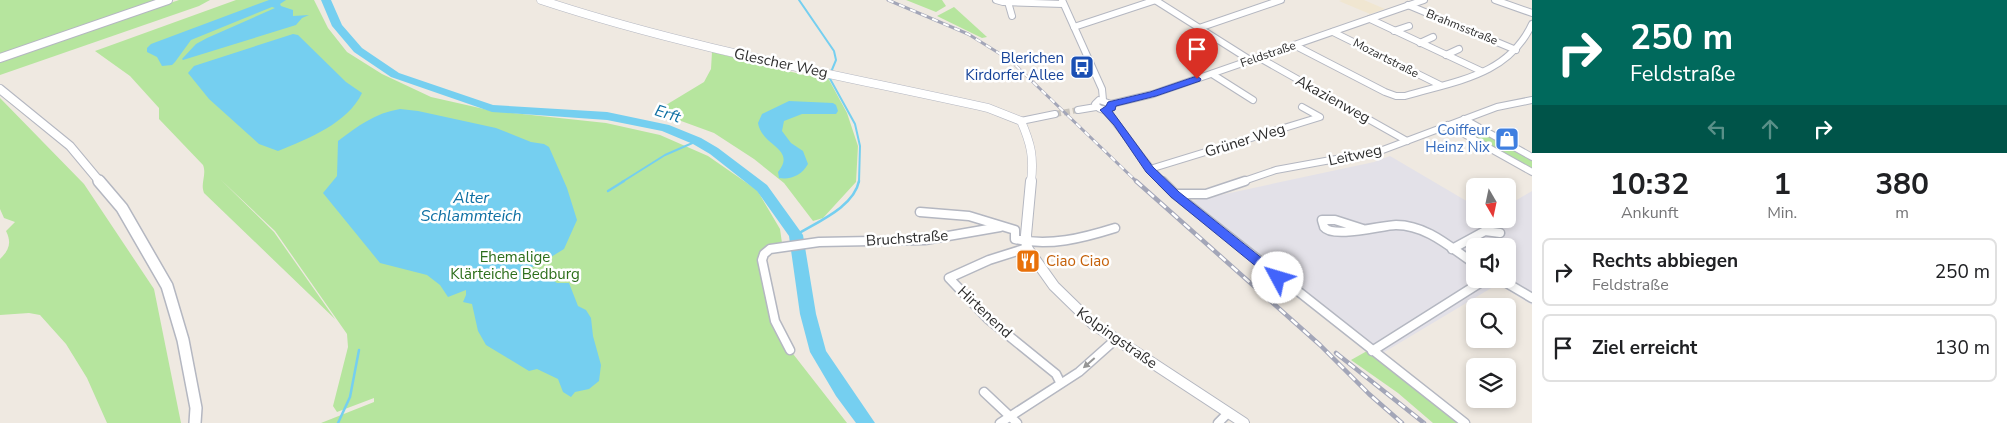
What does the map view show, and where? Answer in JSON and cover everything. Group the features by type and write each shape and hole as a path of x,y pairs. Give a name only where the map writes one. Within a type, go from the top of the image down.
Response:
{"main road":[{"path":"0,58 168,0"},
{"path":"3,91 70,146 122,208 167,286 183,340 196,408 196,423"}],"street":[{"name":"Glescher Weg","path":"541,0 594,18 835,75 988,108 1021,121"},
{"path":"996,0 1008,2 1063,2 1102,89 1103,100"},
{"path":"1074,28 1155,0 1250,60"},
{"path":"1199,28 1281,0"},
{"name":"Feldstraße","path":"1111,104 1153,94 1424,0"},
{"path":"1495,0 1532,13"},
{"path":"1008,2 1012,16"},
{"name":"Brahmsstraße","path":"1408,5 1516,50"},
{"path":"1370,19 1481,71"},
{"path":"1294,45 1396,96 1405,96 1503,62 1527,36 1532,24"},
{"path":"1394,31 1408,26"},
{"name":"Mozartstraße","path":"1333,32 1440,85"},
{"path":"1420,43 1434,37"},
{"path":"1446,55 1459,49"},
{"name":"Akazienweg","path":"1258,57 1408,141"},
{"path":"1212,74 1253,100"},
{"path":"1096,106 1094,104 1096,101 1103,100 1111,104 1112,108 1105,110"},
{"name":"Leitweg","path":"1175,194 1206,194 1229,184 1276,170 1364,154 1408,141 1497,107 1532,100"},
{"path":"1078,110 1096,106 1105,110 1117,123 1150,170 1175,194 1465,423"},
{"name":"Grüner Weg","path":"1150,170 1320,117 1302,106"},
{"path":"1027,245 1033,162 1031,145 1021,121 1054,114"},
{"path":"1464,119 1532,157"},
{"path":"1448,125 1532,172"},
{"path":"920,212 964,215 989,221 1015,230 1015,239 1027,245 1074,238 1115,228"},
{"path":"1364,228 1404,224 1423,231 1466,258"},
{"name":"Bruchstraße","path":"790,350 775,321 762,260 764,254 770,249 814,242 925,240 1000,226"},
{"path":"1452,249 1485,231 1500,233"},
{"name":"Kolpingstraße","path":"1027,245 1054,286 1073,306 1116,340 1244,423"},
{"name":"Hirtenend","path":"1027,245 949,278 988,319 1056,374 1060,382"},
{"path":"1372,351 1472,288"},
{"path":"1515,288 1532,298"},
{"path":"1000,423 1013,420 1060,382 1078,372 1116,340"},
{"path":"984,392 1013,420"},
{"path":"1218,423 1228,412"}],"shaded area":[{"path":"1364,0 1385,9 1370,14 1339,1"},
{"path":"1390,156 1466,201 1466,228 1516,228 1516,200 1532,191 1532,305 1504,288 1516,288 1516,238 1466,238 1466,288 1491,288 1475,298 1466,298 1466,303 1381,354 1188,202 1374,162"}],"green space":[{"path":"0,0 164,0 0,56"},
{"path":"179,0 210,0 199,6 0,75 0,61"},
{"name":"Ehemalige Klärteiche Bedburg","path":"236,0 314,0 328,28 347,52 382,74 431,97 493,111 606,123 660,135 708,156 757,190 780,229 782,243 768,246 761,250 757,259 770,318 775,321 790,350 847,423 321,423 374,402 374,398 337,412 333,406 348,347 347,334 275,231 220,179 274,232 335,319 204,193 203,165 159,119 159,108 130,76 95,51"},
{"path":"906,0 942,0 946,6 936,12"},
{"path":"954,7 987,37 982,38 937,16"},
{"path":"712,52 804,75 828,78 847,113 858,146 856,182 823,218 813,221 784,183 754,159 714,133 662,114 659,111 704,82 711,69"},
{"path":"0,98 84,184 154,289 181,423 107,423 87,378 66,344 40,315 29,313 0,315 0,259 6,253 9,246 6,231 15,222 4,218 0,209"},
{"path":"1478,129 1532,159 1532,169 1465,133"},
{"path":"1367,351 1460,423 1433,423 1398,393 1351,360"}],"water":[{"path":"269,0 286,0 280,4 293,10 293,16 309,15 302,18 296,25 182,59 196,44 275,8 272,7 191,40 172,65 162,66 157,57 147,52 147,48 151,44"},
{"path":"293,34 298,35 346,82 362,93 356,104 347,113 326,129 278,151 259,144 209,99 188,73 194,66"},
{"path":"789,101 833,103 838,111 836,114 802,114 784,121 782,131 791,143 803,151 808,164 796,176 779,178 778,172 783,164 781,152 765,137 758,123 762,114"},
{"name":"Alter Schlammteich","path":"400,109 418,111 496,128 549,147 567,188 577,220 564,249 538,265 523,270 532,278 550,278 557,283 569,283 578,306 586,310 591,318 593,336 601,365 599,381 589,389 575,392 571,397 563,392 558,379 537,369 529,371 486,345 478,331 472,304 463,302 466,290 448,297 440,285 427,275 380,263 323,193 337,176 338,141 375,117"}],"waterway":[{"name":"Erft","path":"326,0 337,26 358,50 395,75 492,108 607,116 665,128 697,141 714,151 762,188 796,235 808,314 818,352 842,391 866,423"},
{"path":"799,0 834,51 836,60 829,77 855,124 860,146 859,182"},
{"path":"622,182 665,155 697,141"},
{"path":"608,191 624,181"},
{"path":"796,235 834,213 850,199 859,181"},
{"path":"338,423 350,397 359,350"}],"tunnel":[{"path":"1055,114 1078,110"}],"railway":[{"path":"888,0 968,34 1010,60 1137,182"},
{"path":"1136,181 1320,345 1369,394 1402,423"},
{"path":"1336,353 1424,423"}],"place":[{"name":"Blerichen Kirdorfer Allee","path":"1082,67"},
{"name":"Coiffeur Heinz Nix","path":"1507,139"},
{"name":"Ciao Ciao","path":"1028,261"}],"route":[{"path":"1197,79 1153,94 1111,104 1112,108 1105,110 1117,123 1150,170 1175,194 1278,278"}]}
